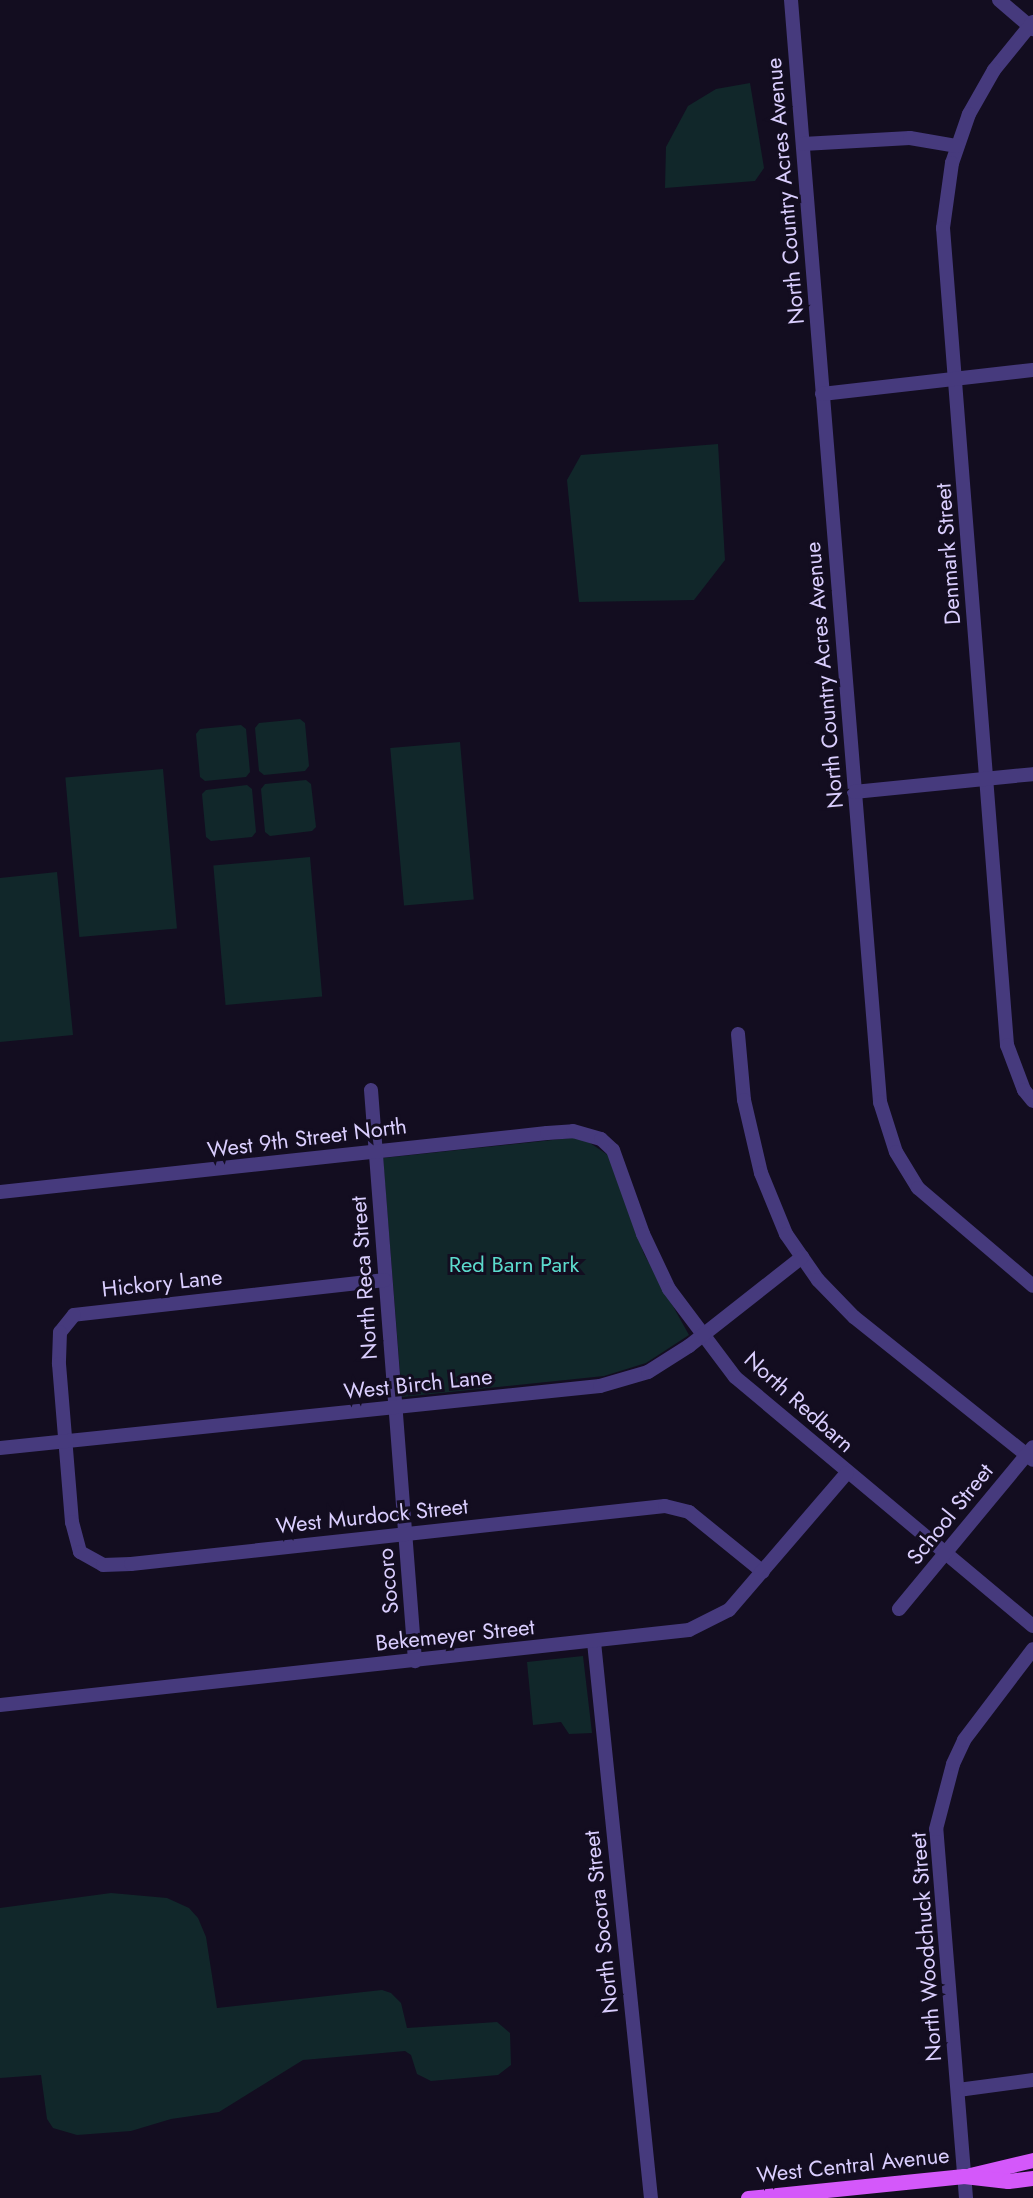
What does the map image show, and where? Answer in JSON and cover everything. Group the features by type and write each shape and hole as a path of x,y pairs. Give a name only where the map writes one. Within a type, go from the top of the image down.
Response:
{"main road":[{"name":"West Central Avenue","path":"748,2198 964,2176 1033,2160"},
{"name":"West Central Avenue","path":"964,2176 1008,2181 1033,2178"}],"street":[{"name":"North Country Acres Avenue","path":"791,0 876,1072 887,1129 918,1188 1033,1286"},
{"path":"999,0 1032,26"},
{"name":"Denmark Street","path":"1032,26 980,91 957,146 943,228 1007,1045 1024,1090 1033,1101"},
{"path":"802,144 910,138 957,146"},
{"path":"822,394 1033,370"},
{"path":"854,792 1033,774"},
{"path":"738,1034 744,1100 761,1173 786,1234 818,1280 854,1317 1031,1454"},
{"name":"North Reca Street","path":"371,1090 405,1534"},
{"name":"West 9th Street North","path":"0,1192 573,1131 602,1139 613,1150"},
{"name":"North Redbarn","path":"613,1150 655,1263 702,1335 735,1377 847,1473 1033,1626"},
{"name":"West Birch Lane","path":"0,1448 600,1386 648,1372 702,1335 802,1257"},
{"name":"Hickory Lane","path":"63,1441 58,1343 60,1332 74,1315 385,1280"},
{"name":"West Murdock Street","path":"63,1441 76,1543 90,1560 103,1565 677,1507 690,1512 763,1572"},
{"name":"School Street","path":"899,1609 1031,1454"},
{"name":"Bekemeyer Street","path":"0,1705 594,1642 703,1626 729,1610 847,1473"},
{"name":"Socoro","path":"405,1534 415,1661"},
{"name":"North Socora Street","path":"594,1642 651,2198"},
{"name":"North Woodchuck Street","path":"966,2198 936,1829 953,1764 964,1740 1033,1649"},
{"path":"958,2090 1033,2080"}],"green space":[{"path":"750,83 764,168 755,181 665,188 666,147 688,106 716,89"},
{"path":"718,444 725,560 694,600 579,602 567,480 581,455"},
{"path":"300,719 305,723 309,766 305,771 264,775 259,771 255,728 259,723"},
{"path":"241,725 246,729 250,772 246,777 205,781 200,777 196,734 200,729"},
{"path":"460,742 474,899 404,905 390,748"},
{"path":"163,769 177,928 79,937 65,778"},
{"path":"306,780 311,784 316,827 312,831 270,836 265,832 261,789 265,784"},
{"path":"247,785 252,789 256,832 252,837 211,841 206,837 202,794 206,790"},
{"path":"310,857 322,996 226,1005 213,865"},
{"path":"57,872 73,1035 0,1042 0,878"},
{"name":"Red Barn Park","path":"581,1137 611,1157 644,1254 689,1335 646,1363 604,1376 402,1397 383,1158"},
{"path":"583,1656 592,1733 569,1734 561,1722 533,1725 527,1662"},
{"path":"111,1893 167,1898 189,1908 198,1918 206,1937 217,2008 382,1990 391,1993 401,2003 407,2028 497,2022 510,2033 511,2065 498,2075 431,2081 417,2074 411,2055 405,2051 303,2060 219,2112 171,2119 131,2131 77,2135 53,2128 47,2119 41,2075 0,2078 0,1908"}]}
